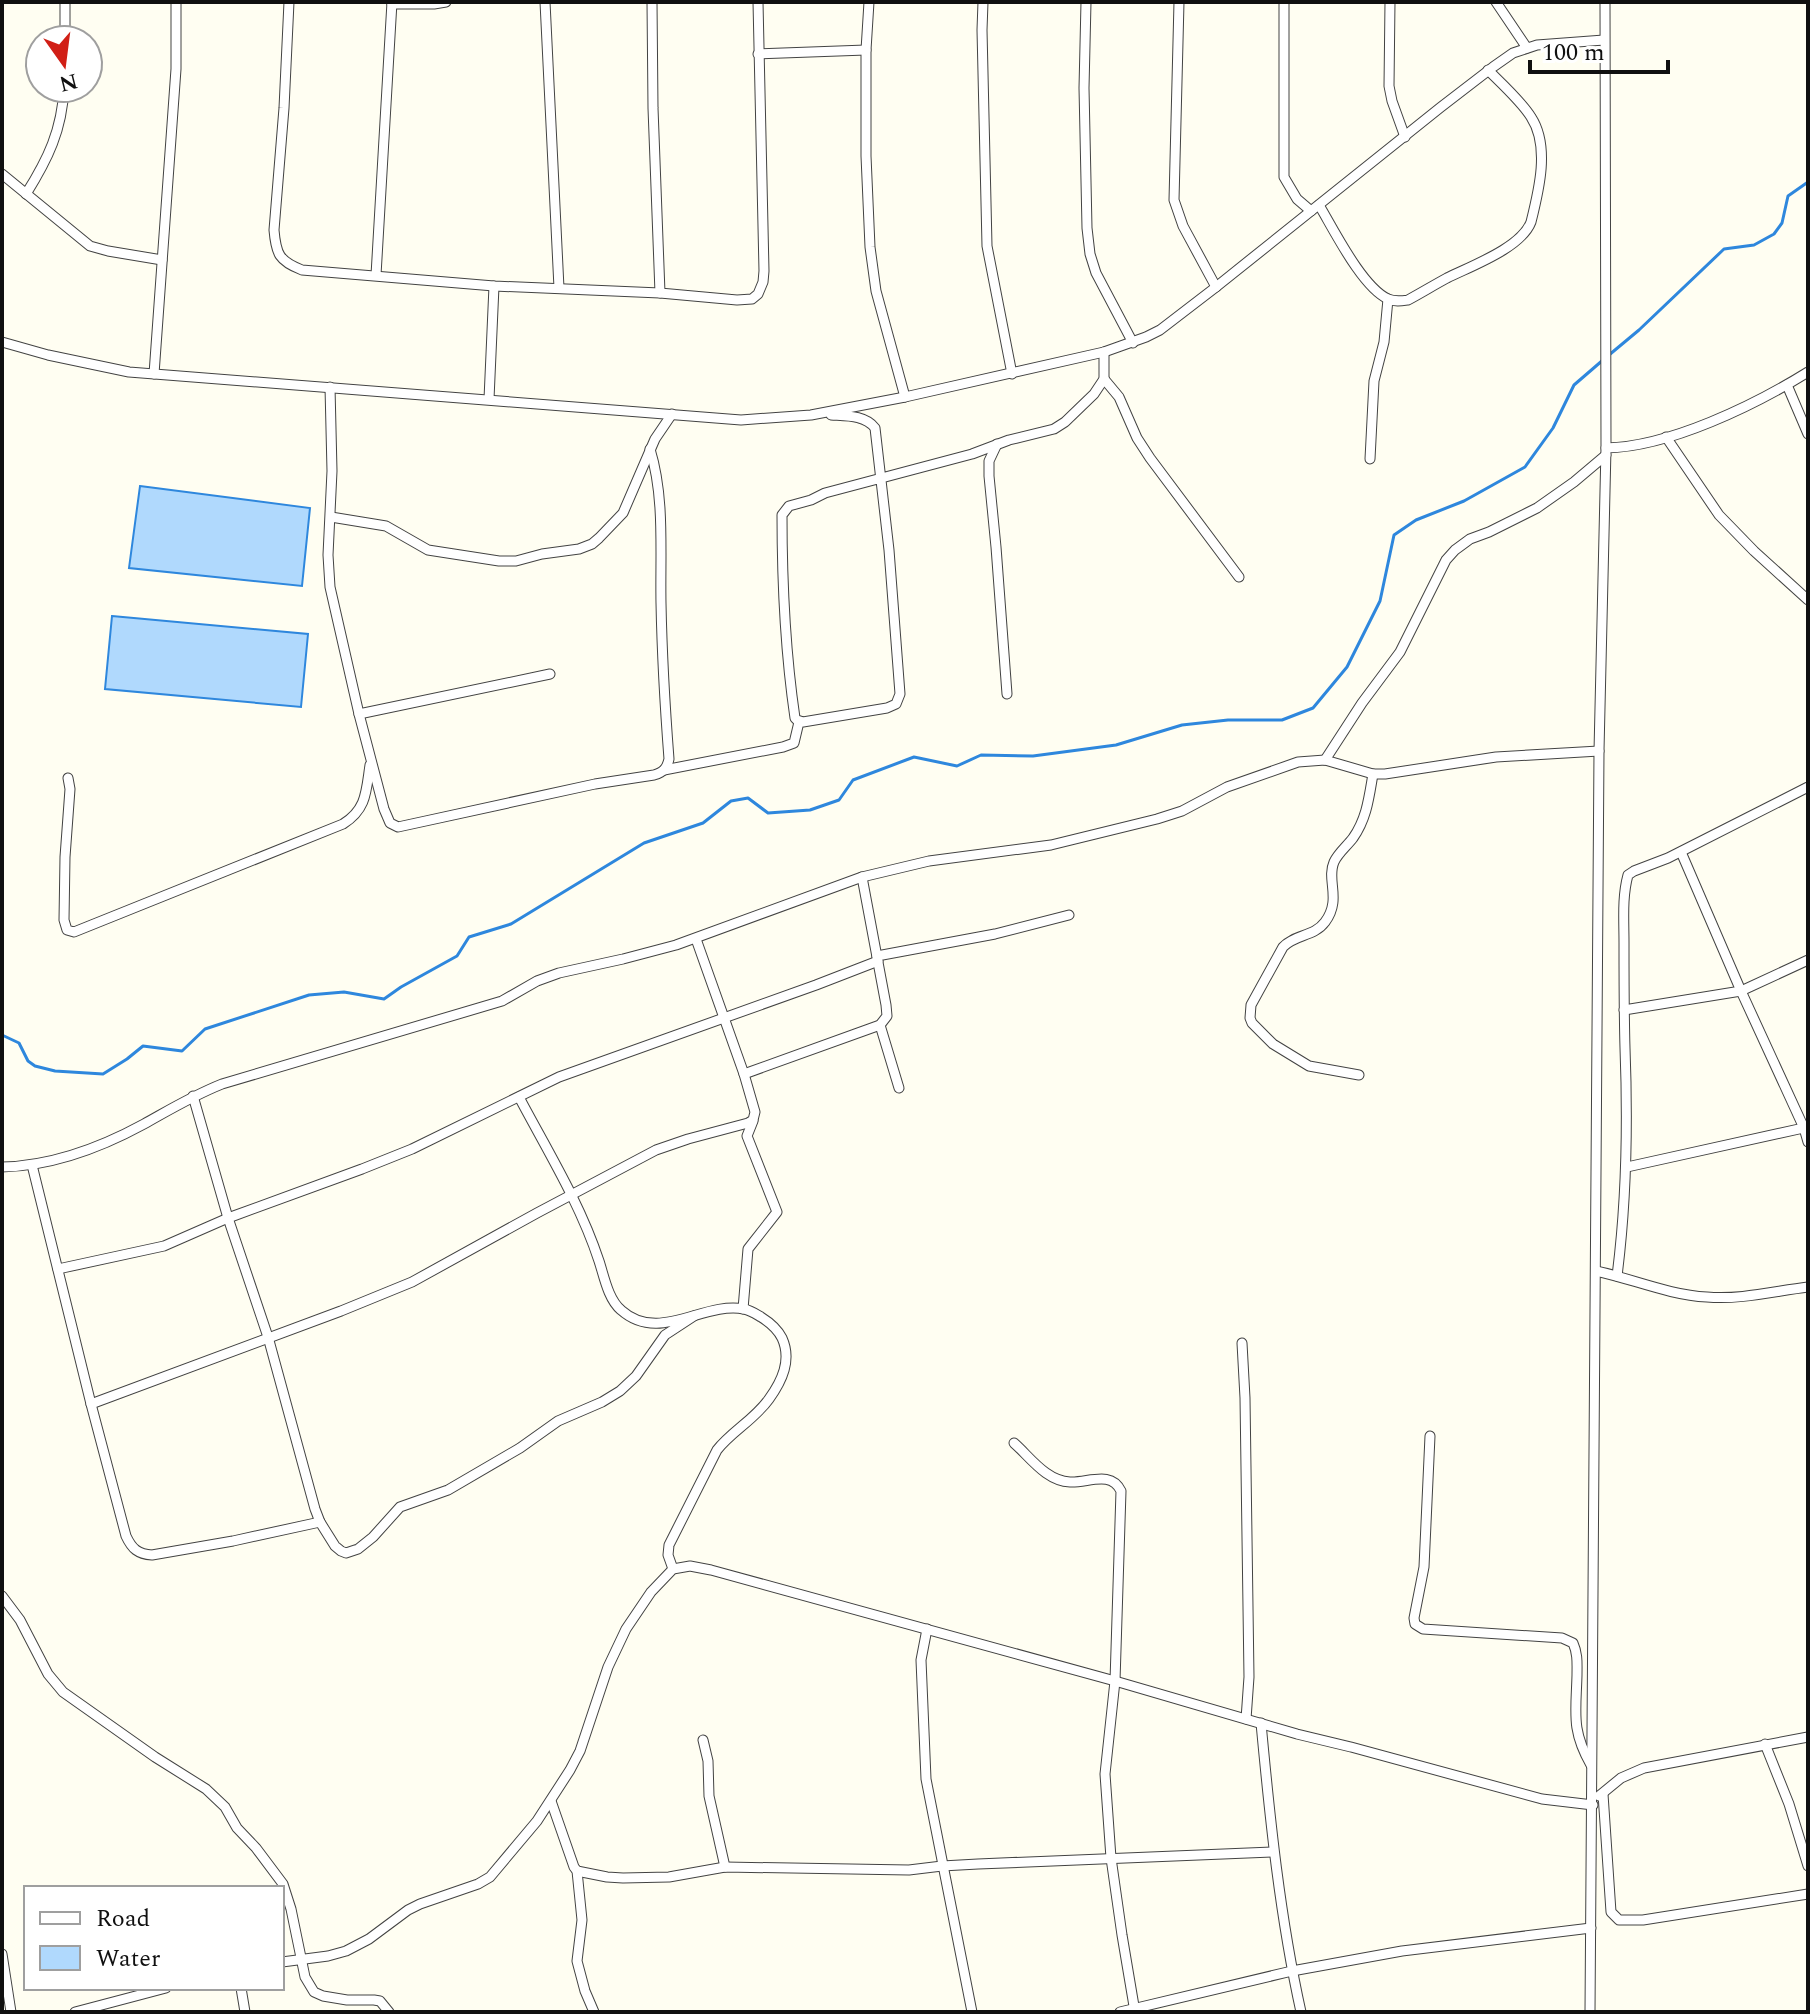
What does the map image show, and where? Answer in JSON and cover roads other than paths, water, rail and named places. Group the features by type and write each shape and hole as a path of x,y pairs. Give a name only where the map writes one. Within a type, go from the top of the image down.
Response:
{"street":[{"path":"65,2 65,24"},
{"path":"154,374 176,69 176,2"},
{"path":"289,2 274,230 275,245 287,264 302,270 494,286 660,293 737,300 752,299 758,294 764,271 758,2"},
{"path":"376,275 392,3 446,2"},
{"path":"545,2 559,288"},
{"path":"652,2 660,293"},
{"path":"869,2 866,156 870,247 876,291 905,397"},
{"path":"983,2 987,246 1012,374"},
{"path":"1086,2 1084,88 1090,254 1096,273 1133,343"},
{"path":"1179,2 1174,200 1183,226 1216,287"},
{"path":"1284,2 1284,177 1297,199 1315,208 1367,281 1388,299 1408,300 1484,260 1528,230 1534,212 1543,158 1542,146 1531,116 1488,70"},
{"path":"1390,2 1389,86 1405,137"},
{"path":"1496,2 1527,48"},
{"path":"1590,2012 1599,751 1606,452 1605,2"},
{"path":"811,415 1012,374 1133,343 1160,330 1513,53 1527,48 1604,40"},
{"path":"758,54 866,50"},
{"path":"26,194 59,130 63,104"},
{"path":"2,174 90,246 162,260"},
{"path":"489,399 494,286"},
{"path":"1370,459 1374,381 1384,342 1388,299"},
{"path":"2,342 95,366 154,374 741,420 811,415 848,416 872,423 882,477 899,699 892,707 799,722 793,707 783,595 782,515 789,506 825,493 882,477 972,454 1054,429 1094,394 1104,379 1104,352"},
{"path":"1325,760 1400,652 1439,572 1455,550 1470,539 1537,508 1574,482 1606,452 1666,437 1715,420 1808,372"},
{"path":"1104,379 1119,397 1137,438 1150,458 1239,577"},
{"path":"1787,385 1808,434"},
{"path":"330,387 330,587 387,820 394,826 402,827 580,787 654,775 664,770 783,747 794,743 799,722"},
{"path":"331,517 386,526 428,550 499,561 516,561 579,549 592,544 623,513 660,428 672,414"},
{"path":"1666,437 1719,515 1808,600"},
{"path":"997,444 989,461 989,476 1007,694"},
{"path":"650,449 660,504 661,615 669,759 664,770"},
{"path":"359,714 550,674"},
{"path":"2,1167 67,1158 122,1135 193,1096 222,1084 502,1001 523,987 559,973 696,939 862,877 929,861 1051,845 1142,823 1182,811 1227,787 1298,762 1325,760 1373,774 1496,757 1599,751"},
{"path":"68,778 64,920 67,930 74,932 343,824 354,817 363,802 371,757"},
{"path":"1359,1075 1309,1066 1273,1044 1252,1023 1250,1012 1283,947 1317,930 1331,911 1335,895 1333,865 1362,824 1373,774"},
{"path":"1617,1276 1627,1167 1624,897 1628,875 1808,789"},
{"path":"1681,852 1741,991 1806,1128 1808,1142"},
{"path":"744,1074 880,1025 887,1016 862,877"},
{"path":"58,1269 164,1246 228,1218 437,1138 559,1077 816,985 877,958 1069,915"},
{"path":"696,939 744,1074 755,1112 747,1136 777,1212 748,1249 743,1309"},
{"path":"1624,1010 1741,991 1808,960"},
{"path":"880,1025 899,1088"},
{"path":"193,1096 228,1218 268,1337 309,1492 320,1522 341,1551 346,1553 358,1549 400,1507 448,1490 520,1448 558,1421 620,1391 636,1376 665,1335 694,1316"},
{"path":"519,1097 581,1216 619,1309 648,1323 667,1323 713,1311 743,1309 767,1320 785,1344 786,1366 769,1399 753,1419 717,1450 669,1545 668,1555 673,1569"},
{"path":"91,1404 412,1282 665,1147 753,1120"},
{"path":"1627,1167 1806,1128"},
{"path":"32,1165 126,1536 136,1551 152,1555 320,1522"},
{"path":"1596,1271 1661,1290 1709,1298 1808,1287"},
{"path":"1242,1343 1249,1677 1246,1719"},
{"path":"1430,1436 1424,1567 1415,1624 1423,1629 1562,1638 1573,1643 1577,1657 1576,1729 1581,1748 1592,1767"},
{"path":"1014,1443 1040,1468 1056,1478 1069,1482 1107,1479 1120,1487 1115,1681 1105,1774 1111,1858 1135,2011"},
{"path":"284,1962 346,1951 408,1910 494,1874 551,1801 580,1751 608,1667 626,1629 651,1592 673,1569 690,1566 1542,1799 1592,1802 1621,1778 1644,1768 1808,1737"},
{"path":"2,1596 20,1620 48,1674 63,1692 206,1789 225,1807 237,1828 284,1886"},
{"path":"927,1629 921,1652 926,1779 972,2012"},
{"path":"1261,1723 1273,1852 1301,2012"},
{"path":"703,1740 708,1761 709,1796 725,1867"},
{"path":"1765,1744 1789,1804 1808,1866"},
{"path":"1603,1794 1610,1907 1613,1916 1619,1920 1643,1920 1808,1894"},
{"path":"551,1801 577,1871 582,1920 577,1961 594,2012"},
{"path":"577,1871 607,1877 669,1877 725,1867 768,1866 896,1871 942,1866 1273,1852"},
{"path":"284,1887 305,1977 317,1994 347,2000 380,2001 389,2012"},
{"path":"1120,2012 1135,2011 1292,1971 1402,1951 1591,1928"},
{"path":"2,1954 11,2012"},
{"path":"75,2012 158,1990"},
{"path":"241,1990 245,2012"}],"water":[{"path":"140,486 310,508 302,586 129,568"},
{"path":"112,616 308,634 301,707 105,689"}],"waterway":[{"path":"1609,355 1724,249 1754,245 1774,234 1782,223 1788,196 1808,182"},
{"path":"2,1035 19,1043 28,1061 35,1066 55,1071 103,1074 143,1046 182,1051 205,1029 309,995 344,992 384,999 457,956 469,937 511,924 644,843 703,823 731,801 748,798 768,813 810,810 839,800 853,780 914,757 957,766 981,755 1033,756 1116,745 1182,725 1228,720 1282,720 1313,708 1347,667 1380,601 1394,535 1416,520 1464,501 1525,467 1553,428 1574,385 1603,360"}]}
